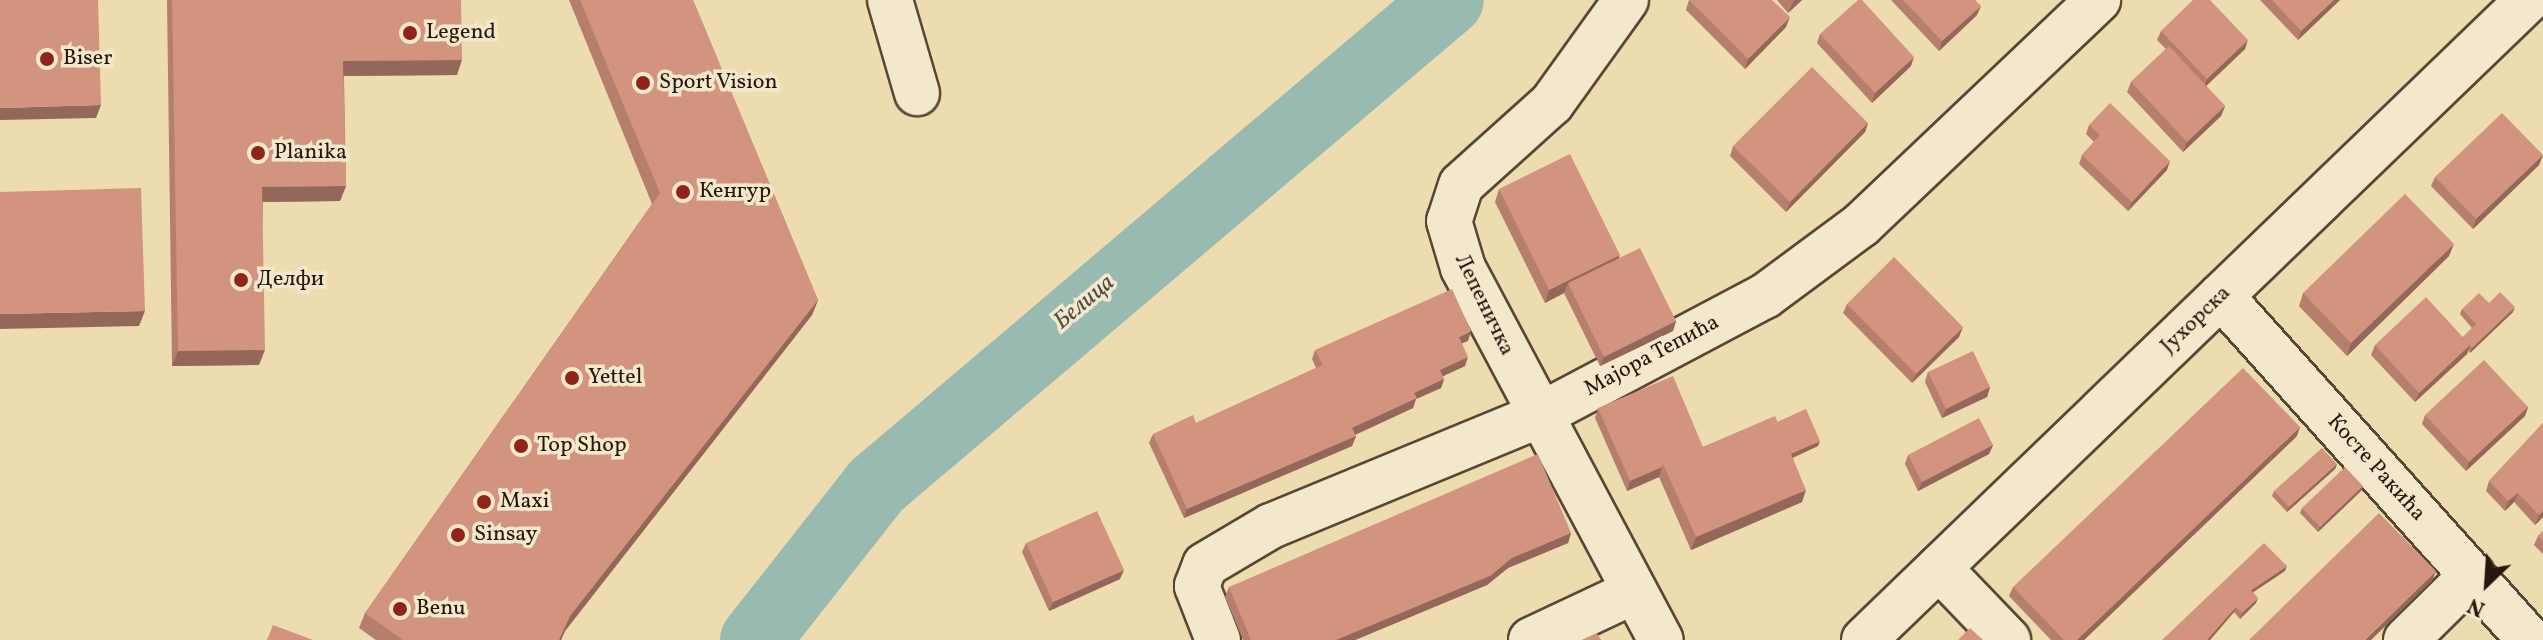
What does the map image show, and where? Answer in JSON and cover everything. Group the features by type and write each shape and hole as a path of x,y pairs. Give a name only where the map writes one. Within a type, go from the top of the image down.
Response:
{"street":[{"path":"890,0 917,93"},
{"name":"Лепеничка","path":"1626,0 1552,103 1505,138 1450,202 1455,249 1631,593 1661,640"},
{"name":"Мајора Тепића","path":"1218,640 1197,586 1205,565 1271,526 1540,415 1765,296 1849,234 2098,0"},
{"name":"Јухорска","path":"1864,640 2221,296 2506,7"},
{"name":"Косте Ракића","path":"2221,296 2530,640"},
{"path":"1939,568 2008,640"},
{"path":"2406,640 2472,575"},
{"path":"1531,640 1631,593"}],"building":[{"name":"Biser","path":"0,0 98,0 101,105 0,108"},
{"path":"172,0 461,0 462,60 343,61 346,186 262,187 265,350 178,351"},
{"path":"580,0 693,0 818,300 570,616 559,640 403,640 365,613 660,193"},
{"path":"1689,0 1772,0 1790,17 1748,59"},
{"path":"1858,0 1862,0 1914,57 1875,93 1820,34"},
{"path":"1903,0 1975,0 1981,6 1942,41"},
{"path":"2193,0 2210,0 2248,40 2207,79 2161,31"},
{"path":"2272,0 2334,0 2301,31"},
{"path":"2169,46 2225,106 2187,142 2131,82"},
{"path":"1812,67 1868,123 1790,202 1733,146"},
{"path":"2110,103 2170,161 2132,202 2082,155 2100,135 2089,125"},
{"path":"2502,113 2543,155 2476,219 2435,177"},
{"path":"1570,154 1620,255 1549,290 1499,189"},
{"path":"141,188 145,311 0,314 0,192"},
{"path":"2405,194 2454,244 2351,343 2303,293"},
{"path":"1640,248 1676,321 1604,357 1568,283"},
{"path":"1894,257 1963,327 1916,374 1847,304"},
{"path":"1452,289 1471,331 1459,337 1468,357 1440,370 1444,379 1414,393 1417,398 1352,428 1356,436 1187,509 1153,434 1193,415 1196,423 1323,365 1315,350"},
{"path":"2500,292 2515,307 2472,348 2463,337 2476,324 2462,309 2479,293 2489,303"},
{"path":"2426,297 2470,345 2419,393 2375,345"},
{"path":"1973,351 1990,387 1946,409 1928,372"},
{"path":"2484,360 2528,407 2469,462 2425,415"},
{"path":"2243,368 2300,427 2077,640 2064,640 2013,587"},
{"path":"1673,376 1703,447 1630,481 1598,408"},
{"path":"1806,409 1820,441 1791,454 1777,422"},
{"path":"1775,416 1806,490 1696,537 1663,464"},
{"path":"1979,418 1993,445 1922,482 1908,455"},
{"path":"2543,423 2543,511 2539,515 2518,493 2508,501 2489,481"},
{"path":"2322,448 2337,464 2289,507 2274,491"},
{"path":"1538,454 1571,533 1512,558 1490,576 1336,640 1251,640 1229,587"},
{"path":"2345,467 2363,486 2320,527 2302,508"},
{"path":"1097,511 1124,570 1053,602 1026,543"},
{"path":"2379,513 2436,571 2365,640 2249,640"},
{"path":"2264,543 2287,566 2251,590 2258,598 2242,613 2236,607 2207,640 2162,640"},
{"path":"273,625 313,640 267,640"},
{"path":"1970,628 1983,640 1958,640"},
{"path":"1597,633 1601,640 1582,640"}],"waterway":[{"name":"Белица","path":"755,640 876,486 1449,0"}],"place":[{"name":"Legend","path":"410,33"},
{"name":"Biser","path":"47,59"},
{"name":"Sport Vision","path":"643,83"},
{"name":"Planika","path":"258,153"},
{"name":"Кенгур","path":"683,192"},
{"name":"Делфи","path":"241,280"},
{"name":"Yettel","path":"572,378"},
{"name":"Top Shop","path":"521,446"},
{"name":"Maxi","path":"484,502"},
{"name":"Sinsay","path":"458,535"},
{"name":"Benu","path":"400,609"}]}
